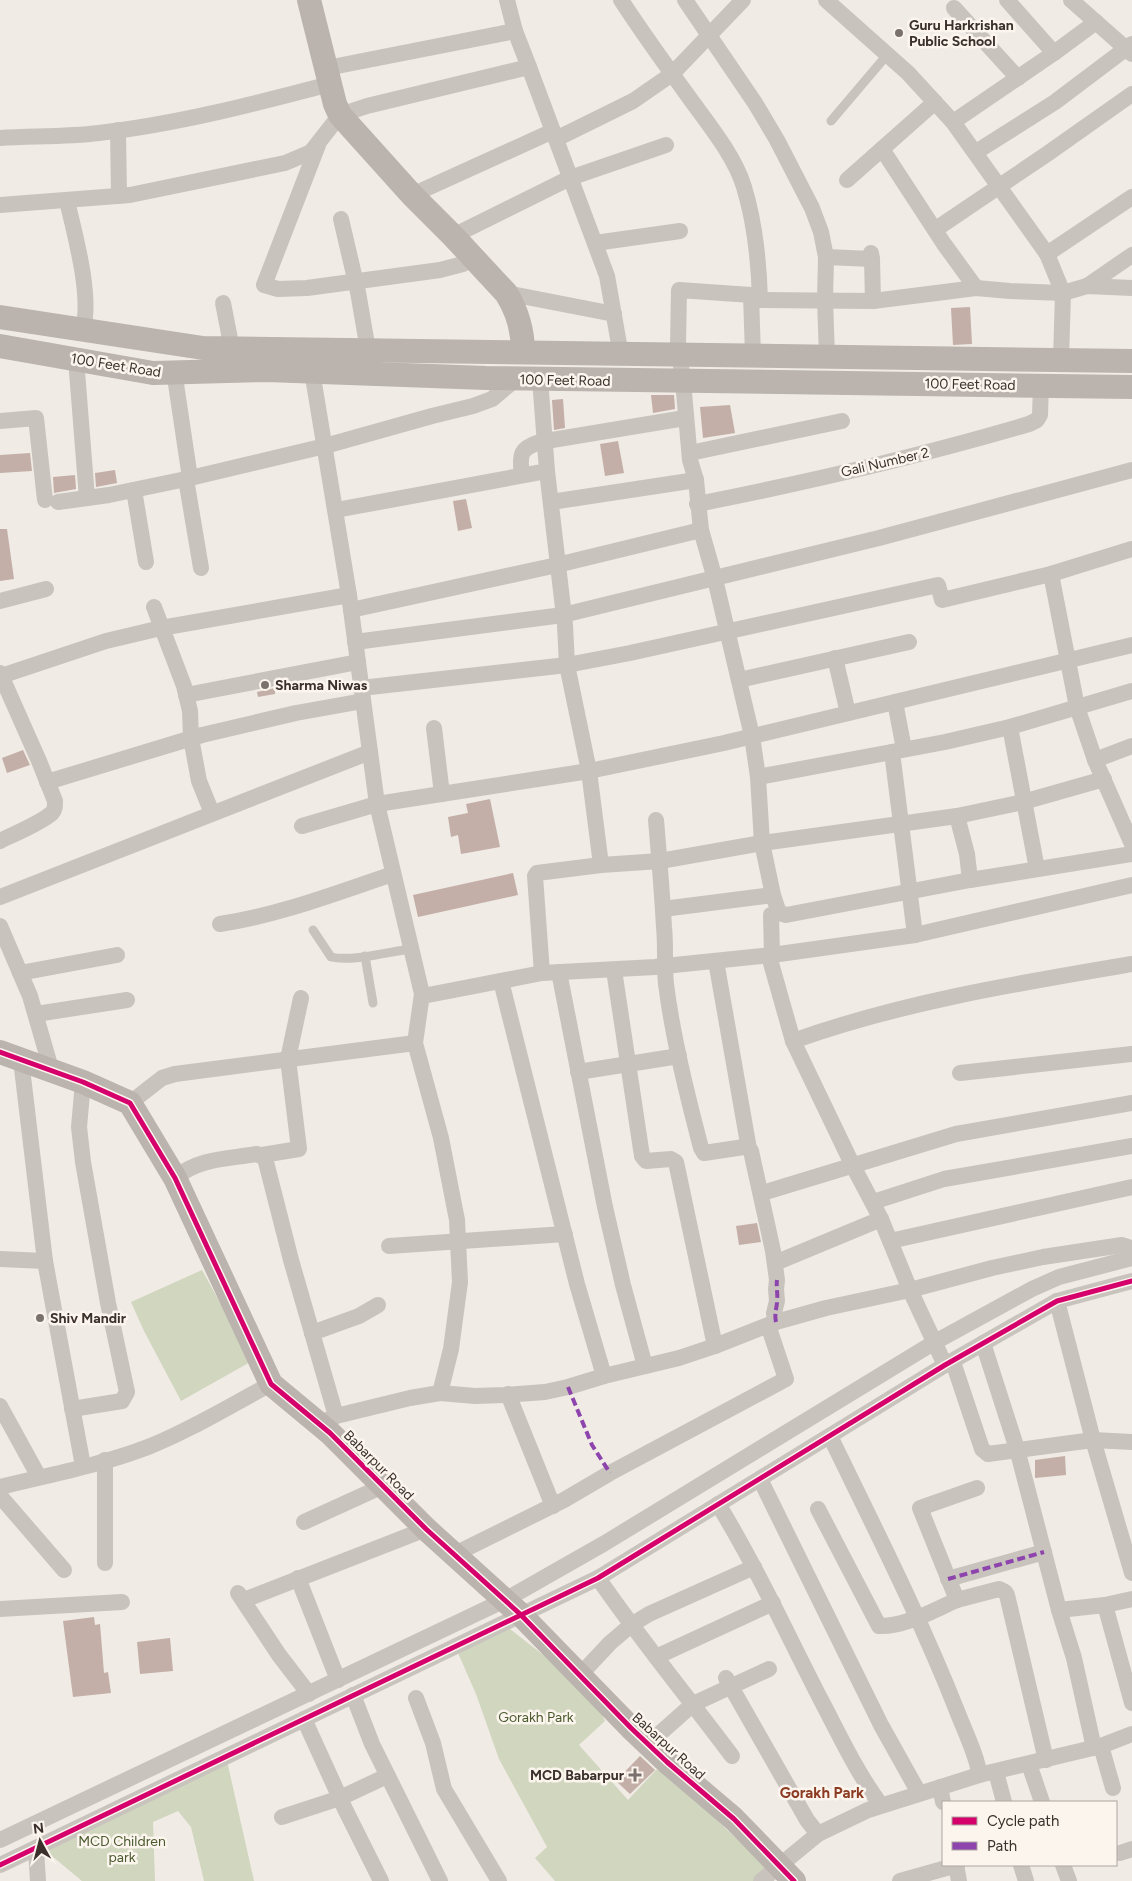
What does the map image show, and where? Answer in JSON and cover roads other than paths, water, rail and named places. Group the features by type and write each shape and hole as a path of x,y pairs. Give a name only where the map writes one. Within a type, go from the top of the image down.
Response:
{"main road":[{"path":"309,0 340,115 412,195 506,293 513,303 517,314 523,352"},
{"name":"100 Feet Road","path":"0,317 203,348 1132,361"},
{"name":"100 Feet Road","path":"0,346 153,373 267,370 516,379 1132,387"},
{"path":"1051,386 1061,360"},
{"path":"10,1056 83,1082 130,1103"},
{"name":"Babarpur Road","path":"130,1103 174,1178 271,1384 327,1420 383,1486 512,1607 648,1744 734,1819 786,1873"}],"street":[{"path":"507,0 515,31 607,276 619,344 619,354"},
{"path":"621,0 712,129 736,168 744,187 757,251 753,355"},
{"path":"685,0 755,103 794,170 812,208 821,232 826,258 827,356"},
{"path":"412,195 633,102 672,74 743,0"},
{"path":"826,0 908,73 953,122 976,152 1046,254 1063,293 1061,360"},
{"path":"1007,0 1054,53"},
{"path":"976,152 1055,102 1130,49 1071,0"},
{"path":"954,8 1018,78"},
{"path":"953,122 1096,22"},
{"path":"0,138 97,133 217,112 328,76 515,31"},
{"path":"0,205 118,196 217,178 285,163 306,155 318,145 340,115 367,106 529,67"},
{"path":"936,229 1132,94"},
{"path":"847,180 935,102"},
{"path":"118,130 118,196"},
{"path":"453,236 570,178 666,144"},
{"path":"318,145 264,286 278,289 307,288 453,268 463,264 471,256"},
{"path":"882,149 944,244 976,288"},
{"path":"1046,254 1132,197"},
{"path":"67,201 79,253 85,298 83,329"},
{"path":"341,218 356,281 368,350"},
{"path":"595,243 680,231"},
{"path":"755,300 873,301 976,288 1010,292 1063,293 1087,286 1132,255"},
{"path":"826,258 871,256 873,301"},
{"path":"1087,286 1132,288"},
{"path":"755,300 751,295 679,290 679,356 690,460 696,480 701,530 715,579 752,736 758,777 762,843 773,895 779,913"},
{"path":"506,293 614,314"},
{"path":"223,304 232,349"},
{"path":"76,359 87,498"},
{"path":"312,371 350,602 377,804 422,994 415,1043 441,1138 457,1220 460,1282 446,1374 440,1393"},
{"path":"172,372 176,384 201,568"},
{"path":"0,421 36,418 52,501 87,498 134,490 325,446 492,399 516,379"},
{"path":"540,379 547,471 567,665 589,771 601,865"},
{"name":"Gali Number 2","path":"697,504 762,491 897,459 1029,424 1037,420 1040,415 1051,386"},
{"path":"522,475 520,458 528,446 685,418"},
{"path":"690,453 842,421"},
{"path":"355,642 563,615 906,531 1132,470"},
{"path":"336,510 547,471"},
{"path":"551,502 696,480"},
{"path":"134,490 146,562"},
{"path":"0,840 24,829 51,813 55,808 55,802 0,674 106,641 161,628 350,602 557,565 701,530"},
{"path":"47,782 192,738 362,695 567,665 630,653 938,585 942,600 1051,574 1132,549"},
{"path":"1051,574 1076,707 1104,779 1127,821 1132,844"},
{"path":"0,601 46,588"},
{"path":"154,608 184,686 190,711 199,781 212,813"},
{"path":"739,680 910,642"},
{"path":"302,826 377,804 589,771 752,736 1132,645"},
{"path":"835,658 848,713"},
{"path":"186,695 358,662"},
{"path":"758,777 1010,728 1132,691"},
{"path":"895,702 902,823 916,935"},
{"path":"434,728 442,794"},
{"path":"1010,728 1037,869"},
{"path":"1096,760 1132,746"},
{"path":"0,897 370,752"},
{"path":"645,1366 615,1251 578,1072 551,972 535,876 537,873 601,865 660,861 762,843 957,816 1023,802 1104,779"},
{"path":"957,816 967,854 970,880"},
{"path":"656,820 663,909 664,966 671,1018 702,1151 706,1153 744,1147 750,1149"},
{"path":"1132,854 970,880 786,915 779,913 771,915 770,956 793,1040 853,1166 882,1219 910,1290 935,1342 949,1364 984,1452 992,1454 1017,1449 1093,1440 1132,1442"},
{"path":"220,924 254,919 296,907 393,874"},
{"path":"422,994 428,995 551,972 614,970 770,956 916,935 1132,885"},
{"path":"663,909 773,895"},
{"path":"0,926 36,1014 52,1072"},
{"path":"20,973 117,955"},
{"path":"454,1554 552,1506 610,1472 786,1378 772,1323 777,1301 776,1272 762,1193 750,1149 716,960"},
{"path":"793,1040 944,999 1064,975 1132,964"},
{"path":"614,970 644,1159 649,1161 671,1159 678,1166 715,1346"},
{"path":"501,981 565,1234 604,1376"},
{"path":"174,1178 189,1168 204,1162 299,1149 288,1059 302,998"},
{"path":"36,1014 127,1000"},
{"path":"130,1103 167,1076 415,1043"},
{"path":"960,1073 1132,1054"},
{"path":"10,1056 83,1466"},
{"path":"578,1072 679,1056"},
{"path":"72,1409 122,1401 126,1392 82,1162 79,1127 83,1082"},
{"path":"762,1193 956,1134 1132,1103"},
{"path":"873,1202 944,1178 1132,1146"},
{"path":"0,1865 353,1695 512,1607 605,1543 935,1342 1046,1282 1132,1258 1126,1245 1043,1257 772,1323 715,1346 678,1358 553,1390 475,1396 440,1393 410,1398 327,1420 312,1333 291,1260 267,1162 262,1155"},
{"path":"890,1241 1132,1187"},
{"path":"776,1272 882,1219"},
{"path":"389,1246 565,1234"},
{"path":"0,1259 45,1260"},
{"path":"0,1840 338,1680 512,1607 598,1578 983,1343 1057,1301 1132,1281"},
{"path":"1057,1301 1093,1440 1132,1574"},
{"path":"312,1333 360,1316 378,1305"},
{"path":"983,1343 1017,1449 1059,1610 1098,1747 1113,1788"},
{"path":"0,1486 83,1466 148,1447 187,1429 271,1384"},
{"path":"508,1394 552,1506"},
{"path":"0,1406 39,1477"},
{"path":"830,1436 916,1617 964,1729 979,1771 979,1776"},
{"path":"105,1460 105,1563"},
{"path":"760,1479 858,1681 919,1793"},
{"path":"304,1522 383,1486"},
{"path":"957,1600 920,1508 977,1488"},
{"path":"0,1496 64,1570"},
{"path":"718,1504 773,1603 863,1781 881,1805"},
{"path":"818,1510 879,1626 888,1626 916,1617 957,1600 999,1589 1005,1592 1046,1760"},
{"path":"309,1694 280,1655 241,1596 298,1578 426,1528"},
{"path":"948,1578 1044,1552"},
{"path":"580,1675 610,1643 631,1625 649,1614 754,1567"},
{"path":"298,1578 338,1680"},
{"path":"598,1578 631,1625 732,1756"},
{"path":"1059,1610 1105,1605 1132,1599"},
{"path":"0,1609 122,1602"},
{"path":"656,1657 773,1603"},
{"path":"1105,1605 1132,1703"},
{"path":"648,1744 693,1704 728,1683 769,1669"},
{"path":"728,1683 807,1820 818,1834"},
{"path":"353,1695 372,1744 440,1881"},
{"path":"416,1698 433,1743 444,1789 499,1881"},
{"path":"304,1719 340,1798 382,1881"},
{"path":"761,1881 786,1873 818,1834 881,1805 919,1793 942,1795 979,1776 1098,1747 1132,1734"},
{"path":"1029,1764 1042,1801"},
{"path":"996,1772 1004,1801"},
{"path":"282,1817 340,1798 388,1776"},
{"path":"36,1849 38,1881"},
{"path":"900,1881 952,1866"},
{"path":"956,1866 959,1881"},
{"path":"1021,1866 1026,1881"},
{"path":"1063,1866 1069,1881"}],"lane":[{"path":"831,121 887,55"},
{"path":"313,930 331,957 352,958 410,949"},
{"path":"365,956 373,1003"}],"place":[{"name":"Guru Harkrishan Public School","path":"899,33"},
{"name":"Sharma Niwas","path":"265,685"},
{"name":"Shiv Mandir","path":"40,1318"},
{"name":"MCD Babarpur","path":"635,1775"}],"district":[{"name":"Gorakh Park","path":"822,1793"}],"park label":[{"name":"MCD Children park","path":"122,1849"}]}
